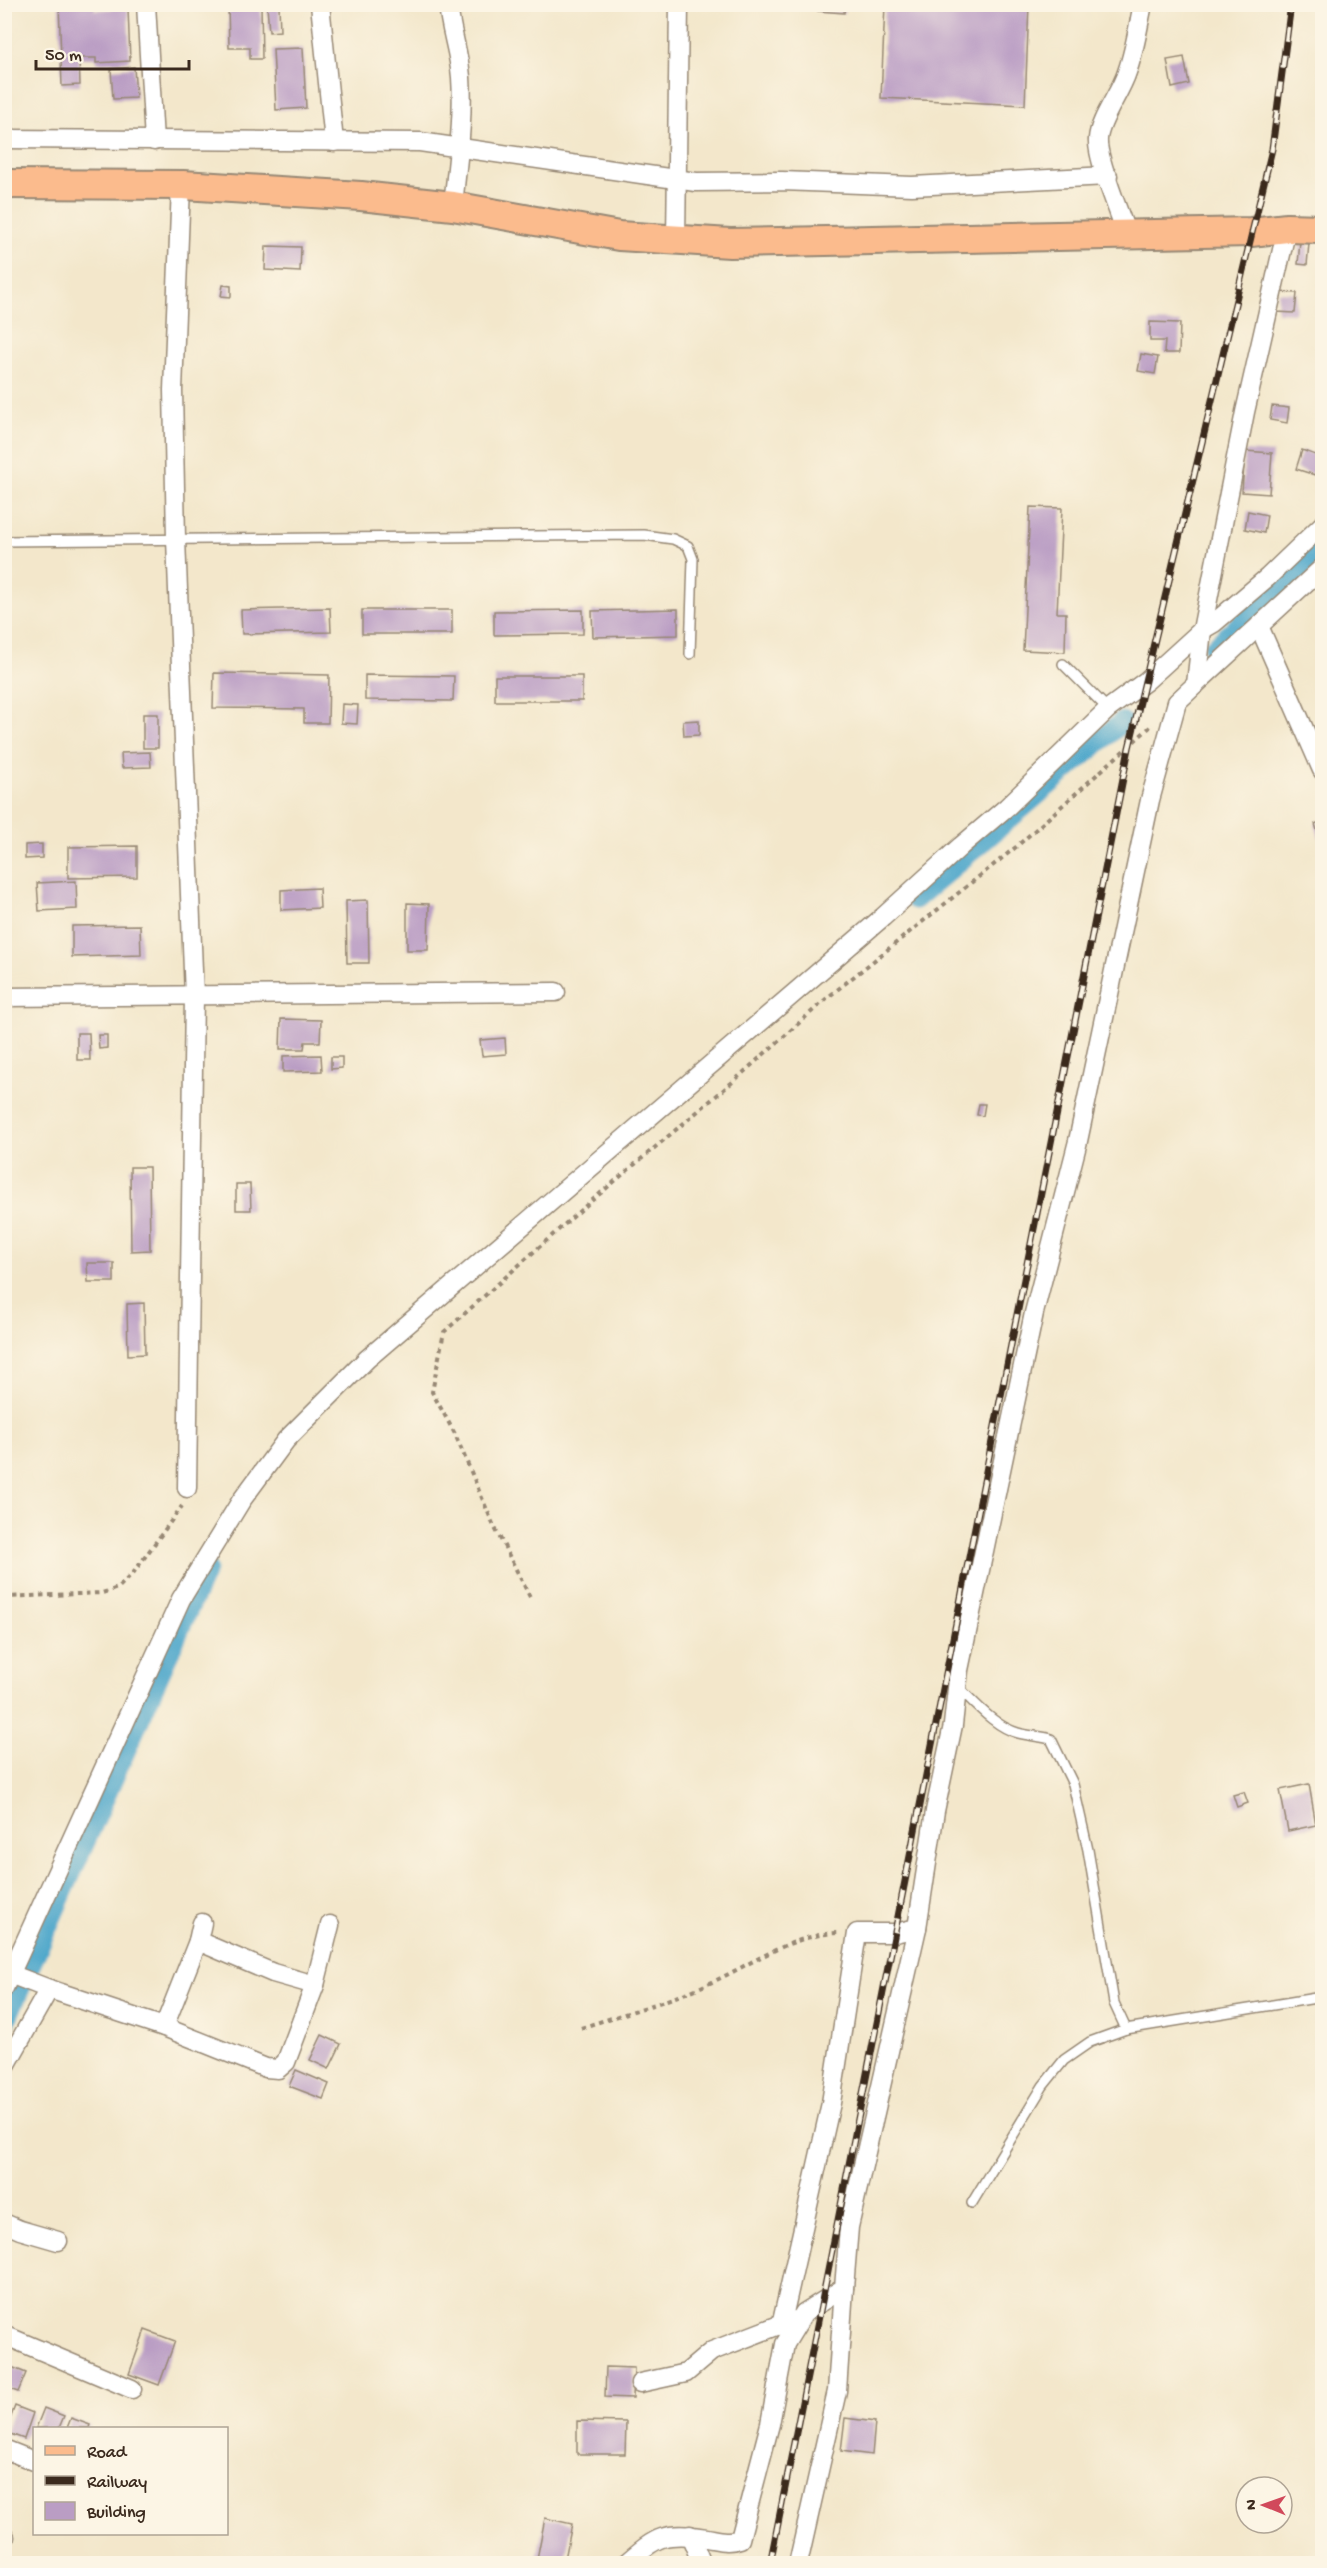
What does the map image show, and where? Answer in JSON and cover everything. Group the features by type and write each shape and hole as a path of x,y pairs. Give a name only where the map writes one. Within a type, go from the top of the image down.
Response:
{"main road":[{"path":"4,184 181,186 361,196 453,206 620,236 730,243 1251,232 1287,228 1323,229"}],"street":[{"path":"146,4 154,141"},
{"path":"320,4 334,142"},
{"path":"448,4 450,26 461,77 459,146 453,206"},
{"path":"676,240 679,4"},
{"path":"1127,235 1108,176 1099,156 1097,140 1100,124 1110,112 1127,72 1143,4"},
{"path":"4,139 420,142 696,182 782,181 912,186 1108,176"},
{"path":"181,186 173,390 176,539 194,996 187,1488"},
{"path":"1196,684 1202,630 1245,412 1287,228"},
{"path":"330,1925 315,1985 286,2062 278,2069 266,2068 164,2026 42,1986 10,1979 181,1599 241,1501 286,1440 367,1359 883,917 1039,778 1108,709 1146,681 1202,630 1214,623 1268,577 1323,525"},
{"path":"798,2564 837,2391 849,2227 917,1928 935,1811 953,1725 957,1685 1034,1313 1078,1141 1150,800 1177,702 1323,568"},
{"path":"1259,626 1323,770"},
{"path":"4,997 556,992"},
{"path":"164,2026 198,1941 202,1923"},
{"path":"781,2326 831,2103 857,1933 894,1933 917,1928"},
{"path":"198,1941 273,1973 315,1985"},
{"path":"4,2069 42,1986"},
{"path":"4,2223 58,2241"},
{"path":"640,2383 686,2373 712,2351 781,2326 844,2288"},
{"path":"625,2564 651,2542 667,2535 690,2535 730,2542 740,2540 770,2424 785,2344 804,2313"},
{"path":"4,2335 132,2389"},
{"path":"4,2449 33,2461"},
{"path":"690,2535 702,2564"}],"lane":[{"path":"4,541 644,535 673,539 688,546 693,559 690,654"},
{"path":"1063,664 1108,709"},
{"path":"957,1685 977,1706 1006,1728 1020,1734 1032,1734 1051,1739 1073,1784 1088,1850 1114,2003 1126,2029"},
{"path":"972,2203 1043,2086 1064,2060 1090,2042 1126,2029 1323,1997"}],"path":[{"path":"530,1597 494,1524 455,1434 432,1392 444,1332 583,1208 735,1080 827,998 1016,847 1129,748 1177,702"},
{"path":"4,1597 102,1593 118,1588 134,1572 176,1517 183,1504 187,1488"},
{"path":"581,2028 703,1986 799,1941 820,1934 857,1933"}],"building":[{"path":"59,4 95,4 95,10 128,8 130,61 96,63 96,58 79,58 80,85 62,86"},
{"path":"228,4 261,4 262,59 250,59 250,48 229,48"},
{"path":"819,4 845,4 844,13 818,11"},
{"path":"885,4 1029,4 1025,105 881,98"},
{"path":"279,5 280,31 269,32 267,6"},
{"path":"303,48 306,108 276,110 273,49"},
{"path":"1184,57 1189,84 1172,88 1167,60"},
{"path":"134,67 136,98 113,99 111,69"},
{"path":"1300,241 1309,243 1307,265 1298,264"},
{"path":"266,246 301,247 300,272 265,270"},
{"path":"223,285 231,286 231,297 221,296"},
{"path":"1278,292 1297,293 1295,313 1277,312"},
{"path":"1150,322 1180,323 1179,353 1164,353 1165,341 1150,341"},
{"path":"1141,354 1158,357 1155,374 1138,371"},
{"path":"1272,406 1289,408 1287,423 1270,420"},
{"path":"1302,450 1321,457 1315,475 1296,469"},
{"path":"1245,451 1272,453 1269,494 1242,492"},
{"path":"1030,507 1062,508 1057,613 1066,613 1065,652 1023,650"},
{"path":"1248,511 1267,515 1264,533 1245,529"},
{"path":"330,608 331,632 242,634 241,610"},
{"path":"678,609 678,635 593,637 592,611"},
{"path":"362,610 452,610 452,634 362,634"},
{"path":"583,610 583,634 494,635 494,611"},
{"path":"214,673 329,675 328,723 304,723 304,709 213,708"},
{"path":"365,675 454,676 453,701 365,700"},
{"path":"495,676 582,676 582,701 495,701"},
{"path":"342,704 358,705 357,724 341,723"},
{"path":"143,714 158,714 158,748 143,748"},
{"path":"699,720 699,735 684,736 683,721"},
{"path":"150,752 151,767 122,768 121,753"},
{"path":"1322,821 1322,846 1315,824"},
{"path":"42,844 42,858 25,859 25,845"},
{"path":"137,846 137,877 68,878 68,847"},
{"path":"76,881 77,909 39,911 37,883"},
{"path":"319,888 320,908 281,910 281,890"},
{"path":"368,900 369,963 347,963 346,901"},
{"path":"407,903 429,904 428,950 407,950"},
{"path":"140,925 141,955 72,957 72,926"},
{"path":"281,1019 321,1020 320,1042 305,1042 304,1049 280,1049"},
{"path":"77,1033 89,1033 90,1060 77,1060"},
{"path":"98,1035 107,1035 107,1048 99,1049"},
{"path":"505,1038 506,1054 482,1056 480,1040"},
{"path":"321,1055 322,1071 283,1072 283,1056"},
{"path":"331,1057 342,1057 342,1068 331,1069"},
{"path":"979,1104 985,1104 983,1116 977,1115"},
{"path":"130,1167 149,1167 150,1250 131,1251"},
{"path":"236,1184 250,1184 251,1210 236,1210"},
{"path":"87,1263 114,1263 114,1282 88,1282"},
{"path":"144,1303 145,1354 128,1355 127,1304"},
{"path":"1309,1784 1316,1825 1288,1831 1280,1790"},
{"path":"1244,1792 1248,1803 1237,1807 1233,1795"},
{"path":"322,2035 341,2044 329,2069 310,2060"},
{"path":"296,2070 329,2084 323,2099 289,2086"},
{"path":"145,2330 175,2341 159,2385 129,2374"},
{"path":"4,2364 26,2373 18,2392 4,2387"},
{"path":"606,2367 634,2368 633,2398 605,2397"},
{"path":"15,2406 33,2413 24,2439 5,2432"},
{"path":"44,2408 64,2416 59,2427 36,2427"},
{"path":"71,2418 90,2425 89,2427 67,2427"},
{"path":"845,2418 875,2422 872,2455 841,2451"},
{"path":"577,2421 626,2422 625,2454 577,2454"},
{"path":"545,2518 572,2524 564,2564 536,2564"}],"waterway":[{"path":"1214,648 1322,549"},
{"path":"915,899 1122,722"},
{"path":"4,2024 206,1569"}],"railway":[{"path":"770,2564 1129,748 1272,149 1291,4"}]}
